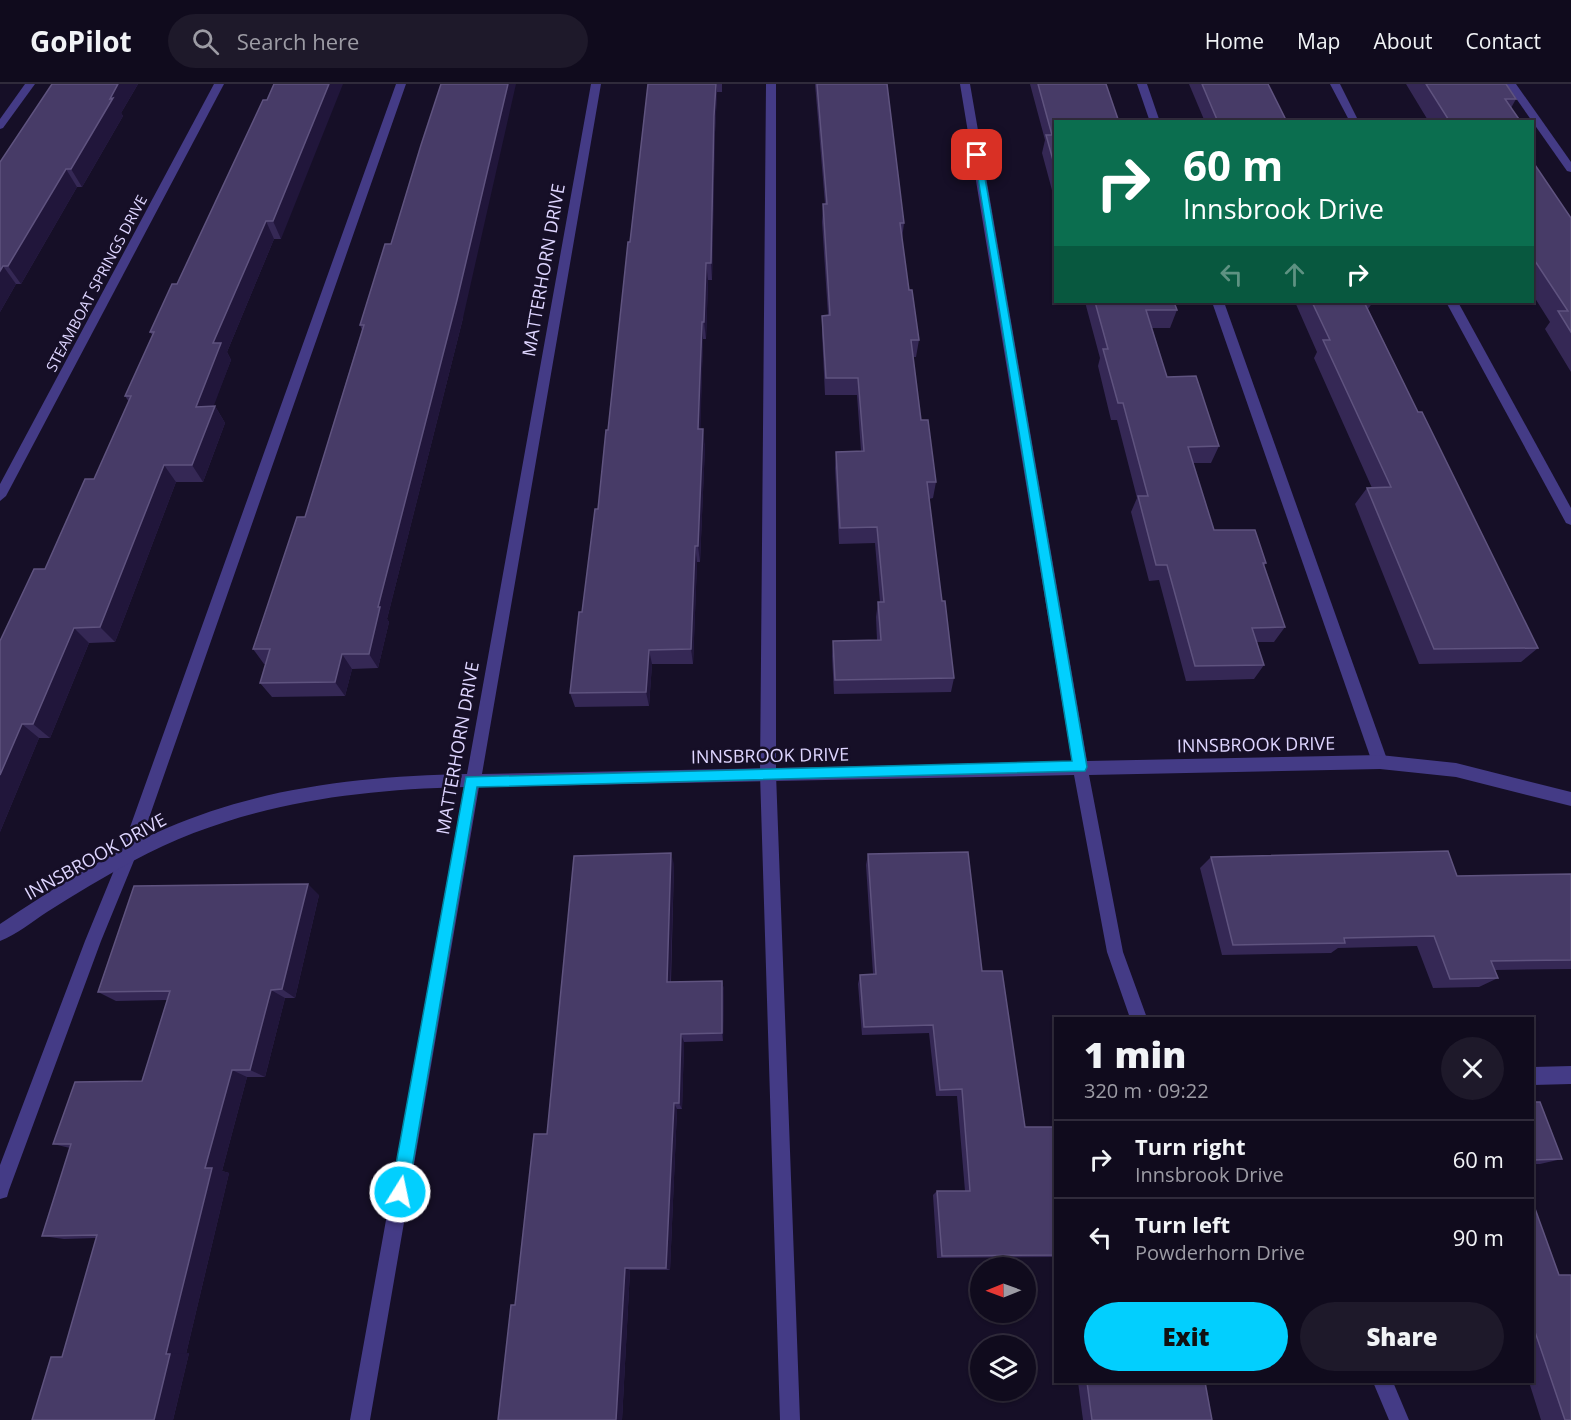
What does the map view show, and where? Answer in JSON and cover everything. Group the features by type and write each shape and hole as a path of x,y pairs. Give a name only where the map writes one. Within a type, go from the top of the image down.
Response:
{"street":[{"path":"0,126 30,84"},
{"name":"STEAMBOAT SPRINGS DRIVE","path":"0,496 219,84"},
{"path":"0,1190 93,941 127,858 401,84"},
{"name":"MATTERHORN DRIVE","path":"360,1420 596,84"},
{"path":"771,84 768,774 790,1420"},
{"path":"965,84 1080,767 1115,952 1138,1017"},
{"path":"1142,84 1154,120"},
{"path":"1335,84 1354,120"},
{"path":"1511,84 1571,169"},
{"path":"1218,303 1380,762"},
{"path":"1453,303 1571,520"},
{"name":"INNSBROOK DRIVE","path":"0,933 52,899 172,833 238,810 333,789 397,782 1380,762 1456,770 1571,799"},
{"path":"1534,1076 1571,1075"},
{"path":"1383,1383 1399,1420"}],"building":[{"path":"52,84 118,84 110,99 113,98 71,169 66,169 8,266 3,266 0,271 0,162"},
{"path":"274,84 329,84 273,221 266,221 213,343 221,343 196,407 215,406 192,465 164,465 100,627 74,628 33,724 22,724 0,775 0,641 34,569 45,569 85,479 94,479 131,396 125,396 154,332 150,332 172,284 177,284 263,100 267,100"},
{"path":"441,84 508,84 457,300 378,607 380,607 369,654 342,654 335,682 260,683 270,649 253,649 297,517 305,517 364,325 360,325 385,244 391,244"},
{"path":"648,84 716,84 711,263 706,263 704,322 702,322 698,429 703,429 691,649 649,650 646,692 570,693 579,612 582,612 595,509 598,509"},
{"path":"817,84 887,84 904,223 900,223 909,290 912,290 919,340 911,340 921,420 928,420 936,482 927,482 954,678 835,680 833,641 881,640 878,602 884,602 877,527 840,528 836,452 864,451 858,378 826,378 822,316 830,315 823,204 827,204"},
{"path":"1038,84 1106,84 1118,120 1054,120 1054,164 1046,135 1052,135"},
{"path":"1202,84 1268,84 1286,120 1217,120"},
{"path":"1426,84 1506,84 1516,99 1505,99 1520,120 1449,120"},
{"path":"1534,163 1571,218 1571,332 1558,311 1568,311 1534,260"},
{"path":"1095,303 1174,303 1177,310 1146,310 1167,377 1196,376 1219,446 1188,447 1214,530 1255,530 1266,563 1263,563 1285,627 1252,628 1264,665 1195,666 1167,565 1156,565 1138,496 1148,496 1123,403 1118,403 1103,349 1108,349"},
{"path":"1312,303 1364,303 1418,412 1422,412 1538,648 1434,649 1367,488 1391,487 1323,340 1330,340"},
{"path":"1448,851 1457,876 1571,874 1571,960 1491,961 1498,978 1450,979 1434,936 1344,938 1345,943 1233,945 1211,857"},
{"path":"968,852 982,971 1002,971 1025,1127 1054,1127 1054,1255 942,1256 937,1191 970,1191 962,1089 940,1090 933,1025 864,1027 860,975 876,974 868,854"},
{"path":"671,853 667,982 722,981 722,1033 681,1034 679,1103 674,1103 666,1268 625,1268 616,1420 498,1420 511,1305 515,1305 534,1134 547,1134 574,856"},
{"path":"308,884 282,989 271,990 250,1070 232,1070 205,1168 212,1168 166,1354 170,1354 154,1420 32,1420 51,1357 62,1357 97,1235 42,1236 71,1144 53,1144 75,1082 142,1081 170,991 98,992 134,886"},
{"path":"1534,1102 1540,1102 1562,1159 1534,1160"},
{"path":"1534,1206 1559,1275 1571,1275 1571,1420 1565,1420 1534,1329"},
{"path":"1087,1383 1205,1383 1212,1420 1092,1420"}],"route":[{"path":"400,1192 471,782 1080,767 977,155"}]}
